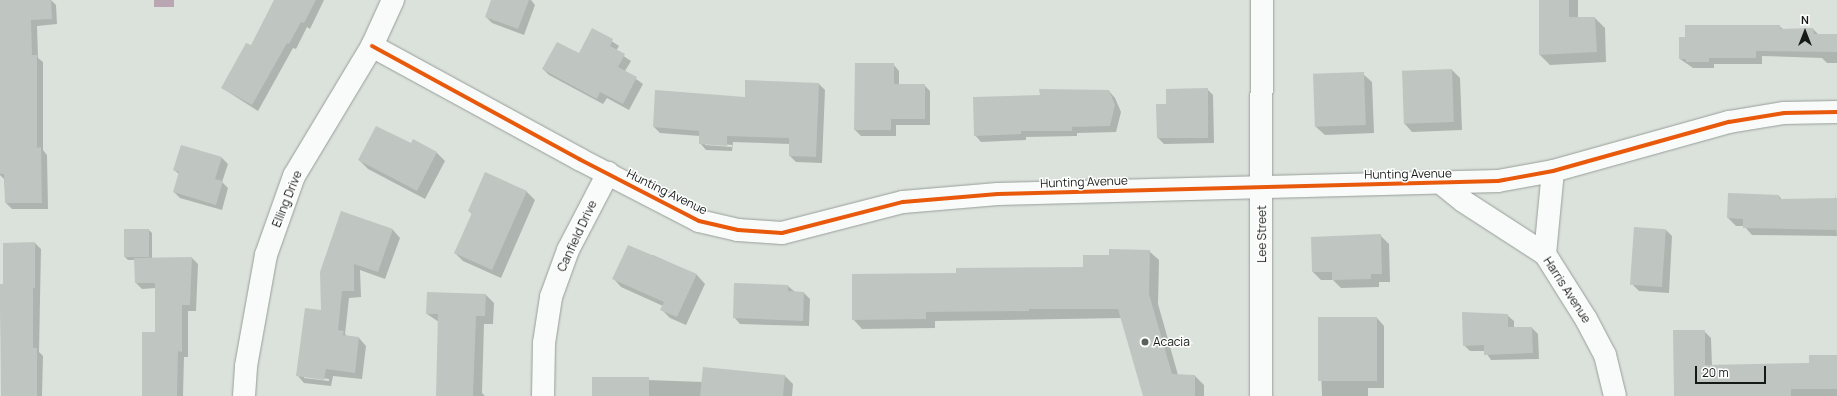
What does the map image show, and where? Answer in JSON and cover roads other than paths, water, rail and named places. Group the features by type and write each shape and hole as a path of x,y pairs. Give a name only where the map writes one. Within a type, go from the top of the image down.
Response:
{"street":[{"name":"Elling Drive","path":"244,396 246,366 266,255 294,176 372,46 393,0"},
{"name":"Lee Street","path":"1261,396 1262,0"},
{"name":"Hunting Avenue","path":"372,46 699,221 738,230 782,233 903,202 998,194 1442,184 1498,181 1553,171 1729,122 1784,113 1837,112"},
{"path":"1545,254 1553,171"},
{"name":"Canfield Drive","path":"543,396 544,343 551,297 568,250 608,173"},
{"name":"Harris Avenue","path":"1442,184 1463,201 1545,254 1586,320 1605,355 1615,396"}],"place":[{"name":"Acacia","path":"1145,342"}]}
